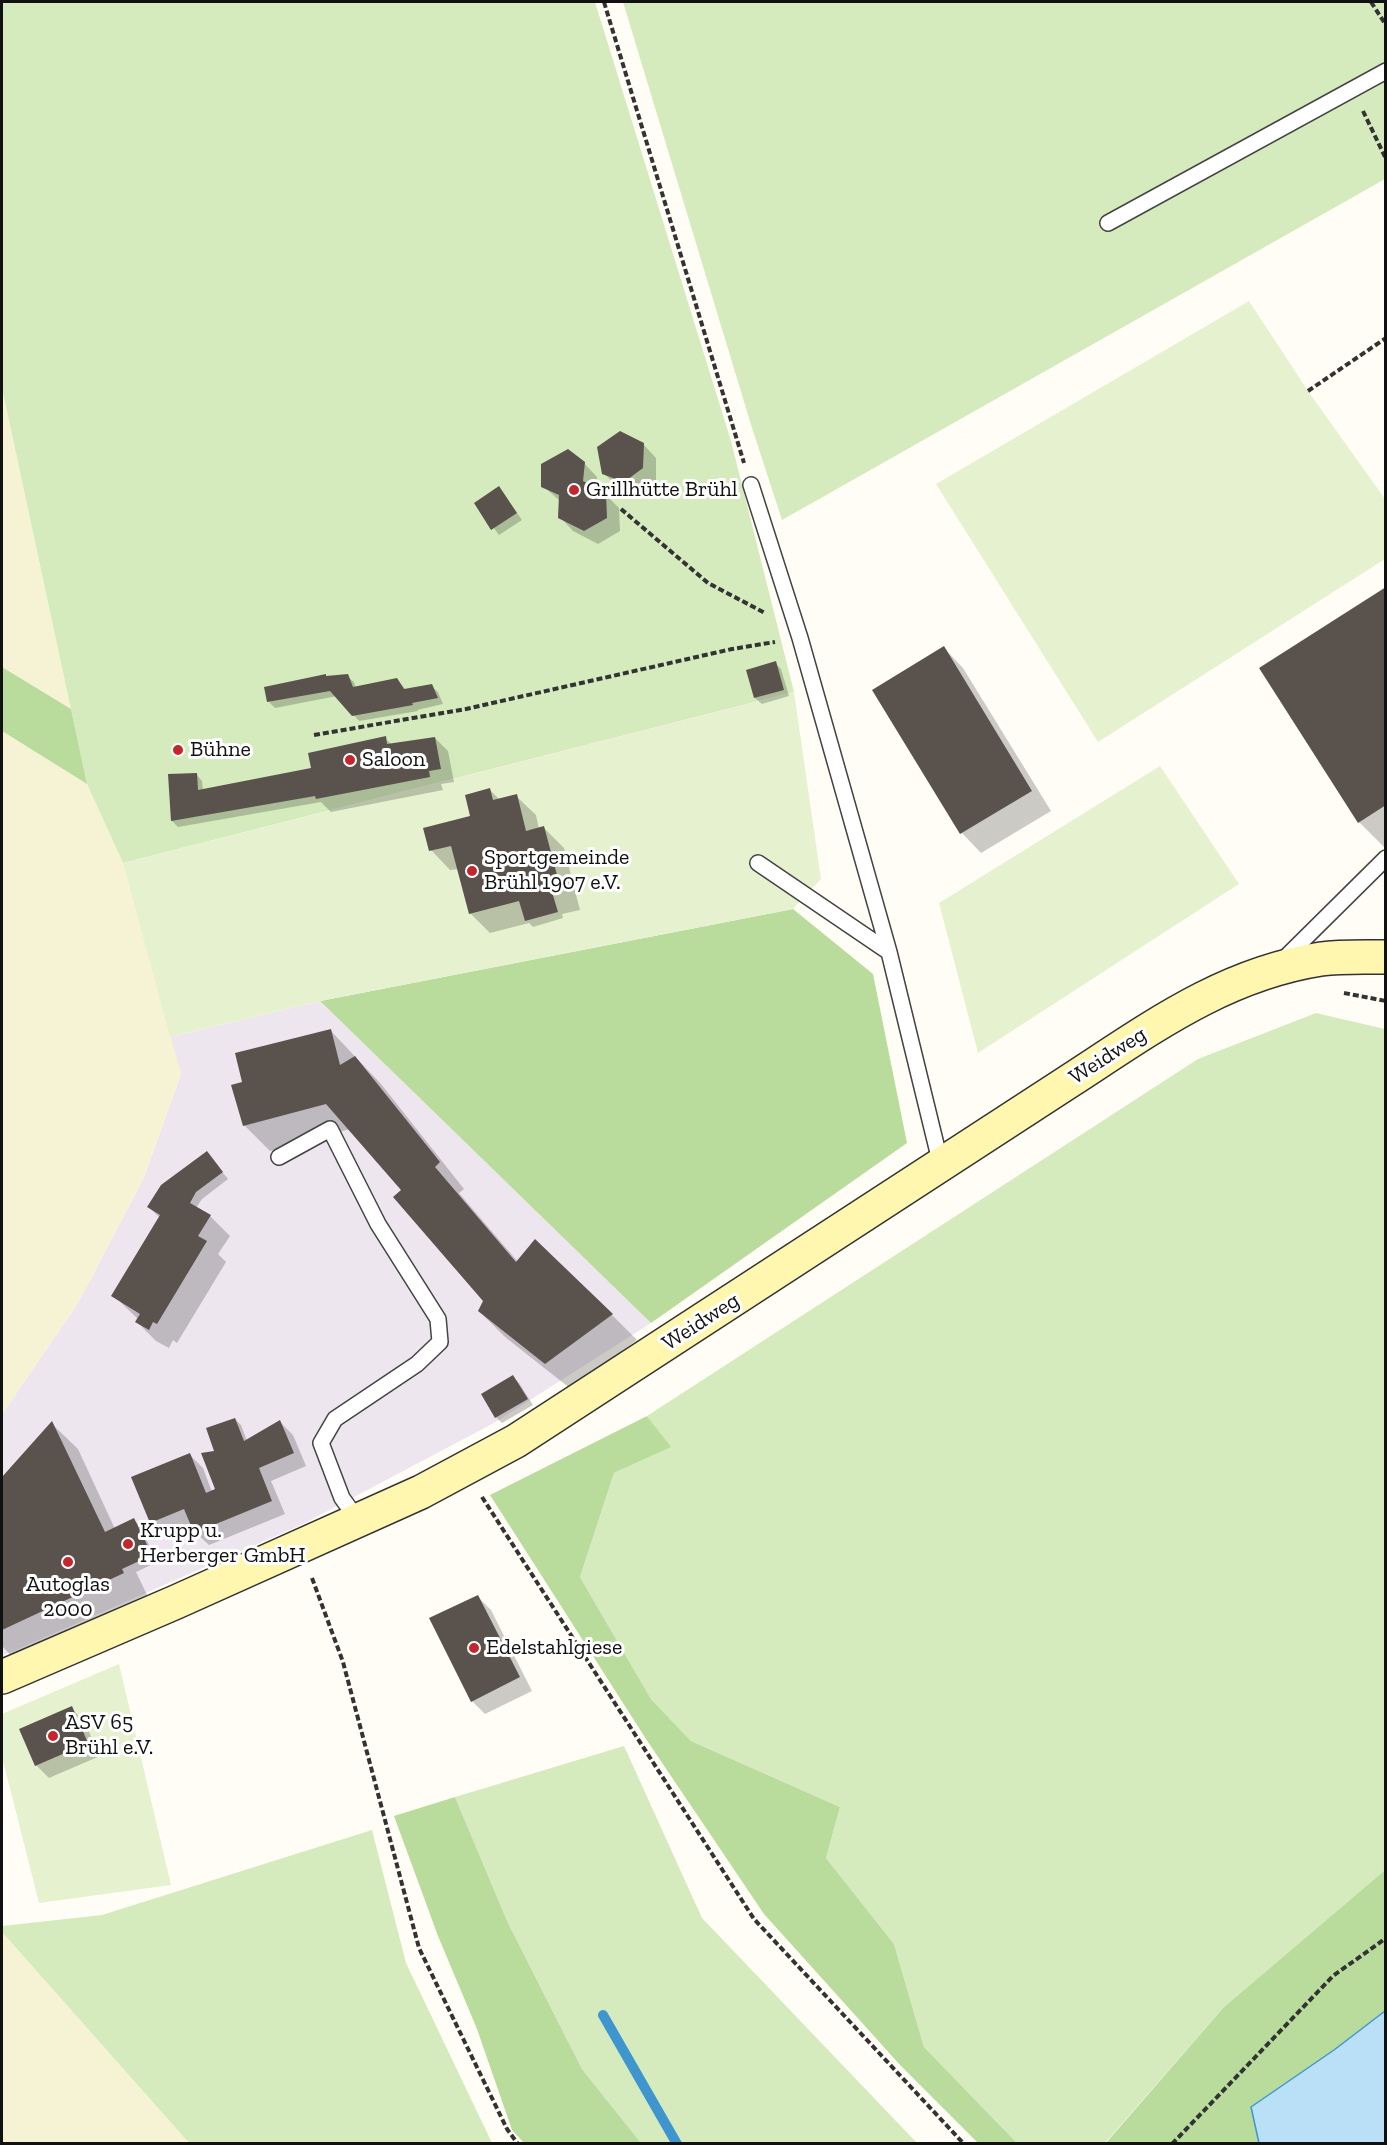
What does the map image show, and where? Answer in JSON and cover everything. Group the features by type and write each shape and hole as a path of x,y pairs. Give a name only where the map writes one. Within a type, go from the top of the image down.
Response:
{"main road":[{"name":"Weidweg","path":"2,1677 421,1492 516,1441 1164,1020 1217,990 1272,970 1322,959 1386,957"}],"lane":[{"path":"1108,223 1386,71"},
{"path":"751,486 800,638 889,952 941,1165"},
{"path":"1272,970 1386,858"},
{"path":"758,863 889,952"},
{"path":"279,1157 330,1129 378,1224 438,1319 440,1342 417,1364 335,1419 321,1443 342,1498 358,1520"}],"path":[{"path":"604,2 751,486"},
{"path":"1371,2 1386,25"},
{"path":"1349,92 1360,104 1386,159"},
{"path":"1308,391 1386,338"},
{"path":"621,509 708,583 765,613"},
{"path":"314,735 466,709 732,649 800,638"},
{"path":"1335,992 1386,1001"},
{"path":"478,1492 754,1919 964,2144"},
{"path":"309,1572 343,1662 419,1948 507,2129 518,2144"},
{"path":"1172,2144 1333,1977 1386,1938"}],"shaded area":[{"path":"2,388 71,709 2,667"},
{"path":"2,731 87,784 123,863 181,1074 144,1177 78,1303 2,1414"},
{"path":"320,1001 651,1323 494,1423 303,1524 2,1656 2,1414 78,1303 144,1177 181,1074 170,1037"},
{"path":"2,1932 189,2143 2,2143"}],"green space":[{"path":"595,2 731,441 794,692 123,863 87,784 2,388 2,3"},
{"path":"623,2 1385,2 1385,179 782,520"},
{"path":"1249,301 1308,391 1385,499 1385,559 1098,742 936,484"},
{"path":"2,667 71,709 87,784 2,731"},
{"name":"Sportgemeinde Brühl 1907 e.V.","path":"794,692 821,879 793,909 320,1001 170,1037 123,863"},
{"path":"1160,766 1239,884 978,1053 939,903"},
{"path":"793,909 873,974 907,1143 651,1323 320,1001"},
{"path":"1316,1013 1385,1029 1385,1870 1224,2007 1105,2143 1017,2143 924,2047 894,1944 826,1858 840,1807 691,1741 651,1699 580,1577 614,1473 670,1447 647,1416 1198,1059"},
{"path":"647,1416 671,1447 614,1473 580,1577 651,1699 691,1741 840,1807 826,1858 894,1944 924,2047 1017,2143 978,2143 900,2065 764,1914 646,1739 490,1495"},
{"path":"119,1664 171,1885 39,1903 2,1757 2,1714"},
{"path":"624,1746 702,1918 917,2143 641,2143 582,2069 508,1923 455,1797"},
{"path":"455,1797 508,1923 582,2069 641,2143 524,2143 512,2130 477,2029 438,1936 394,1816"},
{"path":"372,1830 406,1963 492,2143 189,2143 2,1932 2,1926 102,1915"},
{"path":"1385,1870 1385,2011 1334,2050 1251,2107 1259,2143 1105,2144 1224,2007"}],"water":[{"path":"1385,2011 1385,2143 1259,2143 1251,2107 1334,2050"}],"building":[{"path":"620,431 644,443 643,468 624,482 602,474 597,447"},
{"name":"Grillhütte Brühl","path":"568,449 585,462 583,481 606,493 607,518 584,531 558,518 559,495 541,487 541,464"},
{"path":"499,486 517,513 491,530 474,503"},
{"path":"1386,587 1386,805 1358,823 1259,668"},
{"path":"944,646 1032,791 960,834 872,690"},
{"path":"776,661 784,690 754,698 746,670"},
{"path":"326,674 326,676 348,674 353,687 397,678 404,689 432,684 438,698 352,716 330,691 267,702 264,687"},
{"path":"386,736 387,744 435,737 441,769 429,771 430,777 316,799 315,796 171,821 168,774 197,773 198,790 311,768 308,753"},
{"path":"490,788 493,800 517,794 526,831 544,826 561,890 552,892 558,912 525,921 519,901 469,914 451,846 429,851 423,828 470,816 465,795"},
{"path":"331,1029 340,1065 355,1056 440,1162 435,1167 516,1262 535,1239 613,1314 545,1364 478,1311 483,1301 393,1197 401,1190 326,1104 243,1126 231,1085 242,1082 235,1053"},
{"path":"207,1151 223,1172 196,1192 190,1203 211,1215 198,1236 207,1241 157,1324 153,1322 149,1330 135,1322 140,1314 111,1296 160,1215 147,1207 161,1185"},
{"path":"513,1375 528,1399 495,1418 481,1394"},
{"path":"235,1418 244,1441 280,1420 294,1453 259,1468 272,1501 194,1533 184,1509 150,1523 131,1477 190,1453 206,1493 215,1489 201,1453 214,1451 206,1428"},
{"path":"52,1421 105,1532 134,1518 152,1555 122,1569 124,1573 2,1630 2,1477"},
{"name":"Edelstahlgiese","path":"478,1595 520,1677 471,1702 429,1618"},
{"name":"ASV 65 Brühl e.V.","path":"72,1706 88,1743 35,1766 19,1729"}],"waterway":[{"path":"603,2015 677,2144"}],"place":[{"name":"Grillhütte Brühl","path":"574,490"},
{"name":"Bühne","path":"178,750"},
{"name":"Saloon","path":"350,760"},
{"name":"Sportgemeinde Brühl 1907 e.V.","path":"472,871"},
{"name":"Krupp u. Herberger GmbH","path":"128,1544"},
{"name":"Autoglas 2000","path":"68,1562"},
{"name":"Edelstahlgiese","path":"474,1648"},
{"name":"ASV 65 Brühl e.V.","path":"53,1736"}]}
